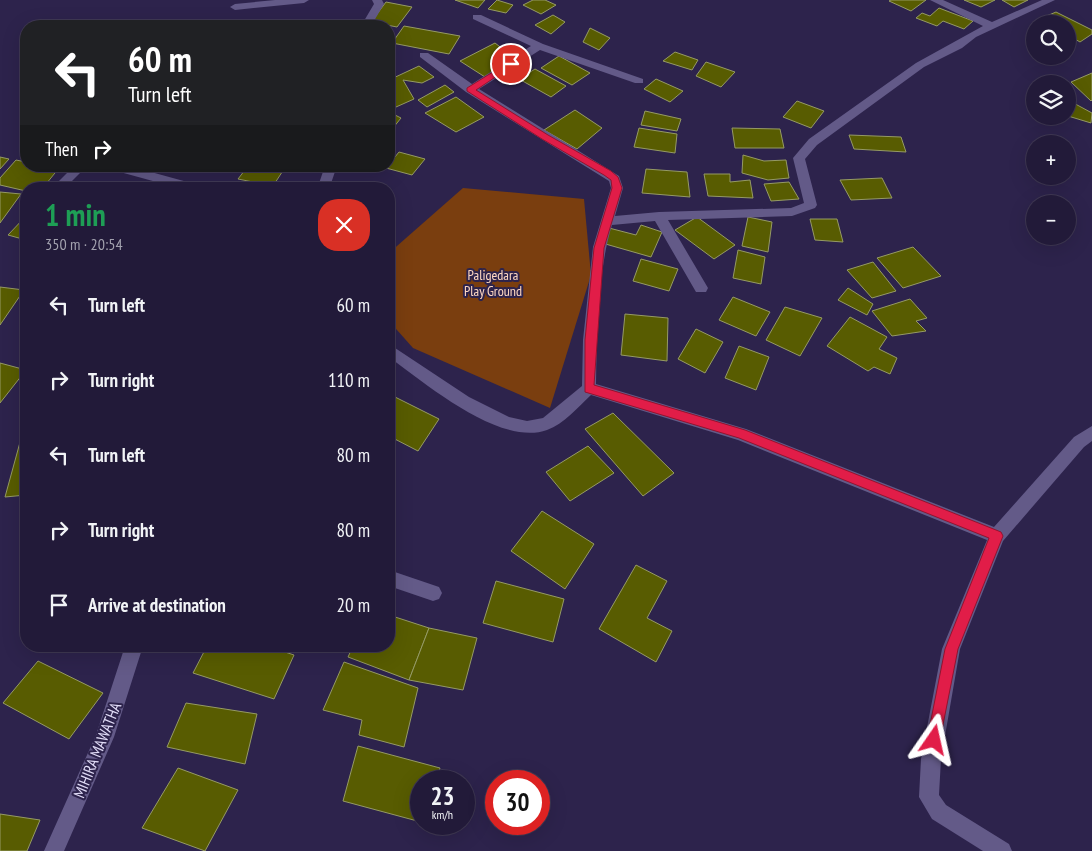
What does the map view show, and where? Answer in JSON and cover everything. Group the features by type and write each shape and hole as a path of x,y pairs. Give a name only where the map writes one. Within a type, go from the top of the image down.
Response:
{"street":[{"path":"235,8 304,0"},
{"path":"370,20 379,4 377,0"},
{"path":"935,0 991,26"},
{"path":"606,221 659,216 792,212 812,205 799,158 813,142 920,65 958,46 972,35 1050,0"},
{"path":"477,17 539,46 640,81"},
{"path":"470,90 539,46"},
{"path":"395,354 482,413 516,426 544,425 589,388 590,340 599,248 617,188 615,179 470,90 424,55"},
{"path":"64,182 75,172"},
{"path":"135,172 172,182"},
{"path":"659,216 701,288"},
{"path":"589,388 741,434 997,536"},
{"path":"1001,851 939,812 929,797 931,759 951,649 997,536 1078,442 1092,432"},
{"path":"395,580 433,592"},
{"name":"MIHIRA MAWATHA","path":"54,851 105,737 132,652"}],"green space":[{"name":"Paligedara Play Ground","path":"463,188 584,199 591,275 550,408 413,348 395,328 395,248"}],"building":[{"path":"455,0 485,0 478,8"},
{"path":"497,0 513,5 506,13 488,9"},
{"path":"533,0 545,0 556,5 541,14 523,5"},
{"path":"926,0 911,11 889,1"},
{"path":"964,0 995,0 981,7"},
{"path":"1002,0 1028,0 1014,7"},
{"path":"386,2 412,7 397,27 395,27 395,20 372,20"},
{"path":"939,8 973,21 964,29 943,21 937,26 916,18 922,13 930,16"},
{"path":"1056,12 1062,15 1049,15"},
{"path":"553,15 565,22 551,34 535,25"},
{"path":"1076,22 1092,30 1092,34 1080,42 1076,40"},
{"path":"404,26 460,36 449,54 395,44 395,39"},
{"path":"590,28 610,38 599,50 583,42"},
{"path":"495,43 516,59 485,77 460,61"},
{"path":"675,52 698,60 692,70 663,61"},
{"path":"559,56 590,73 572,85 541,68"},
{"path":"706,62 735,72 721,87 696,76"},
{"path":"419,66 434,77 422,83 403,80 414,99 396,107 395,77"},
{"path":"535,69 566,86 551,97 519,79"},
{"path":"1092,73 1091,101 1076,87 1076,80"},
{"path":"656,79 683,91 670,102 644,89"},
{"path":"445,85 454,92 427,107 418,100"},
{"path":"456,97 484,117 456,132 425,113"},
{"path":"797,101 824,111 811,128 783,117"},
{"path":"1076,104 1092,113 1091,123 1076,118"},
{"path":"575,110 602,128 577,149 544,130"},
{"path":"645,111 681,119 677,131 641,125"},
{"path":"395,115 401,118 395,126"},
{"path":"639,128 677,134 675,153 634,147"},
{"path":"732,128 780,129 784,148 735,148"},
{"path":"849,135 901,137 906,152 854,149"},
{"path":"399,152 425,159 412,175 395,170 395,157"},
{"path":"743,155 764,161 786,160 789,178 768,180 742,173"},
{"path":"0,157 9,159 0,169"},
{"path":"16,160 20,161 20,172 56,172 48,182 20,182 20,190 0,185 0,178"},
{"path":"646,169 687,172 690,197 642,193"},
{"path":"243,172 282,172 276,182 253,182 238,179"},
{"path":"704,174 730,174 730,182 750,180 753,198 708,196"},
{"path":"882,178 892,198 851,200 840,180"},
{"path":"789,182 799,199 771,201 764,184"},
{"path":"0,192 20,194 20,195 0,223"},
{"path":"697,217 735,245 714,259 675,230"},
{"path":"748,217 772,222 768,252 742,246"},
{"path":"810,219 837,219 843,242 815,240"},
{"path":"20,222 20,238 8,235"},
{"path":"641,225 662,232 651,257 602,243 609,228 636,235"},
{"path":"913,247 941,276 903,288 877,258"},
{"path":"738,250 765,257 761,284 733,278"},
{"path":"641,259 678,269 669,291 633,281"},
{"path":"873,262 896,291 872,298 847,270"},
{"path":"0,287 20,290 20,296 0,325"},
{"path":"848,288 873,304 867,315 838,300"},
{"path":"733,297 770,312 756,336 719,320"},
{"path":"910,299 927,318 916,321 926,331 892,336 872,311"},
{"path":"785,307 822,318 800,356 766,340"},
{"path":"625,314 668,318 667,361 621,355"},
{"path":"850,317 887,337 879,349 897,358 890,374 874,367 868,371 827,346"},
{"path":"696,329 723,342 705,373 678,359"},
{"path":"739,346 769,357 756,390 725,378"},
{"path":"0,363 20,368 20,378 0,403"},
{"path":"395,397 439,419 418,451 395,439"},
{"path":"613,413 674,473 643,496 585,429"},
{"path":"20,442 20,496 5,497"},
{"path":"588,446 614,473 570,501 546,472"},
{"path":"542,511 594,544 565,589 511,551"},
{"path":"636,565 667,581 647,618 672,631 656,662 599,629"},
{"path":"496,581 564,599 553,642 483,623"},
{"path":"395,617 429,628 409,680 348,657 350,652 395,652"},
{"path":"429,628 477,638 463,690 409,680"},
{"path":"204,652 285,652 294,655 274,699 193,673"},
{"path":"38,661 103,693 69,739 3,703"},
{"path":"344,662 418,688 404,747 359,735 362,720 323,710"},
{"path":"186,703 257,714 245,764 167,747"},
{"path":"358,746 440,768 439,770 410,770 410,819 343,801"},
{"path":"178,768 238,790 205,851 142,828"},
{"path":"0,814 40,820 27,851 0,851"}],"route":[{"path":"511,64 470,90 615,179 617,188 599,248 590,340 589,388 741,434 997,536 951,649 934,740"}]}
